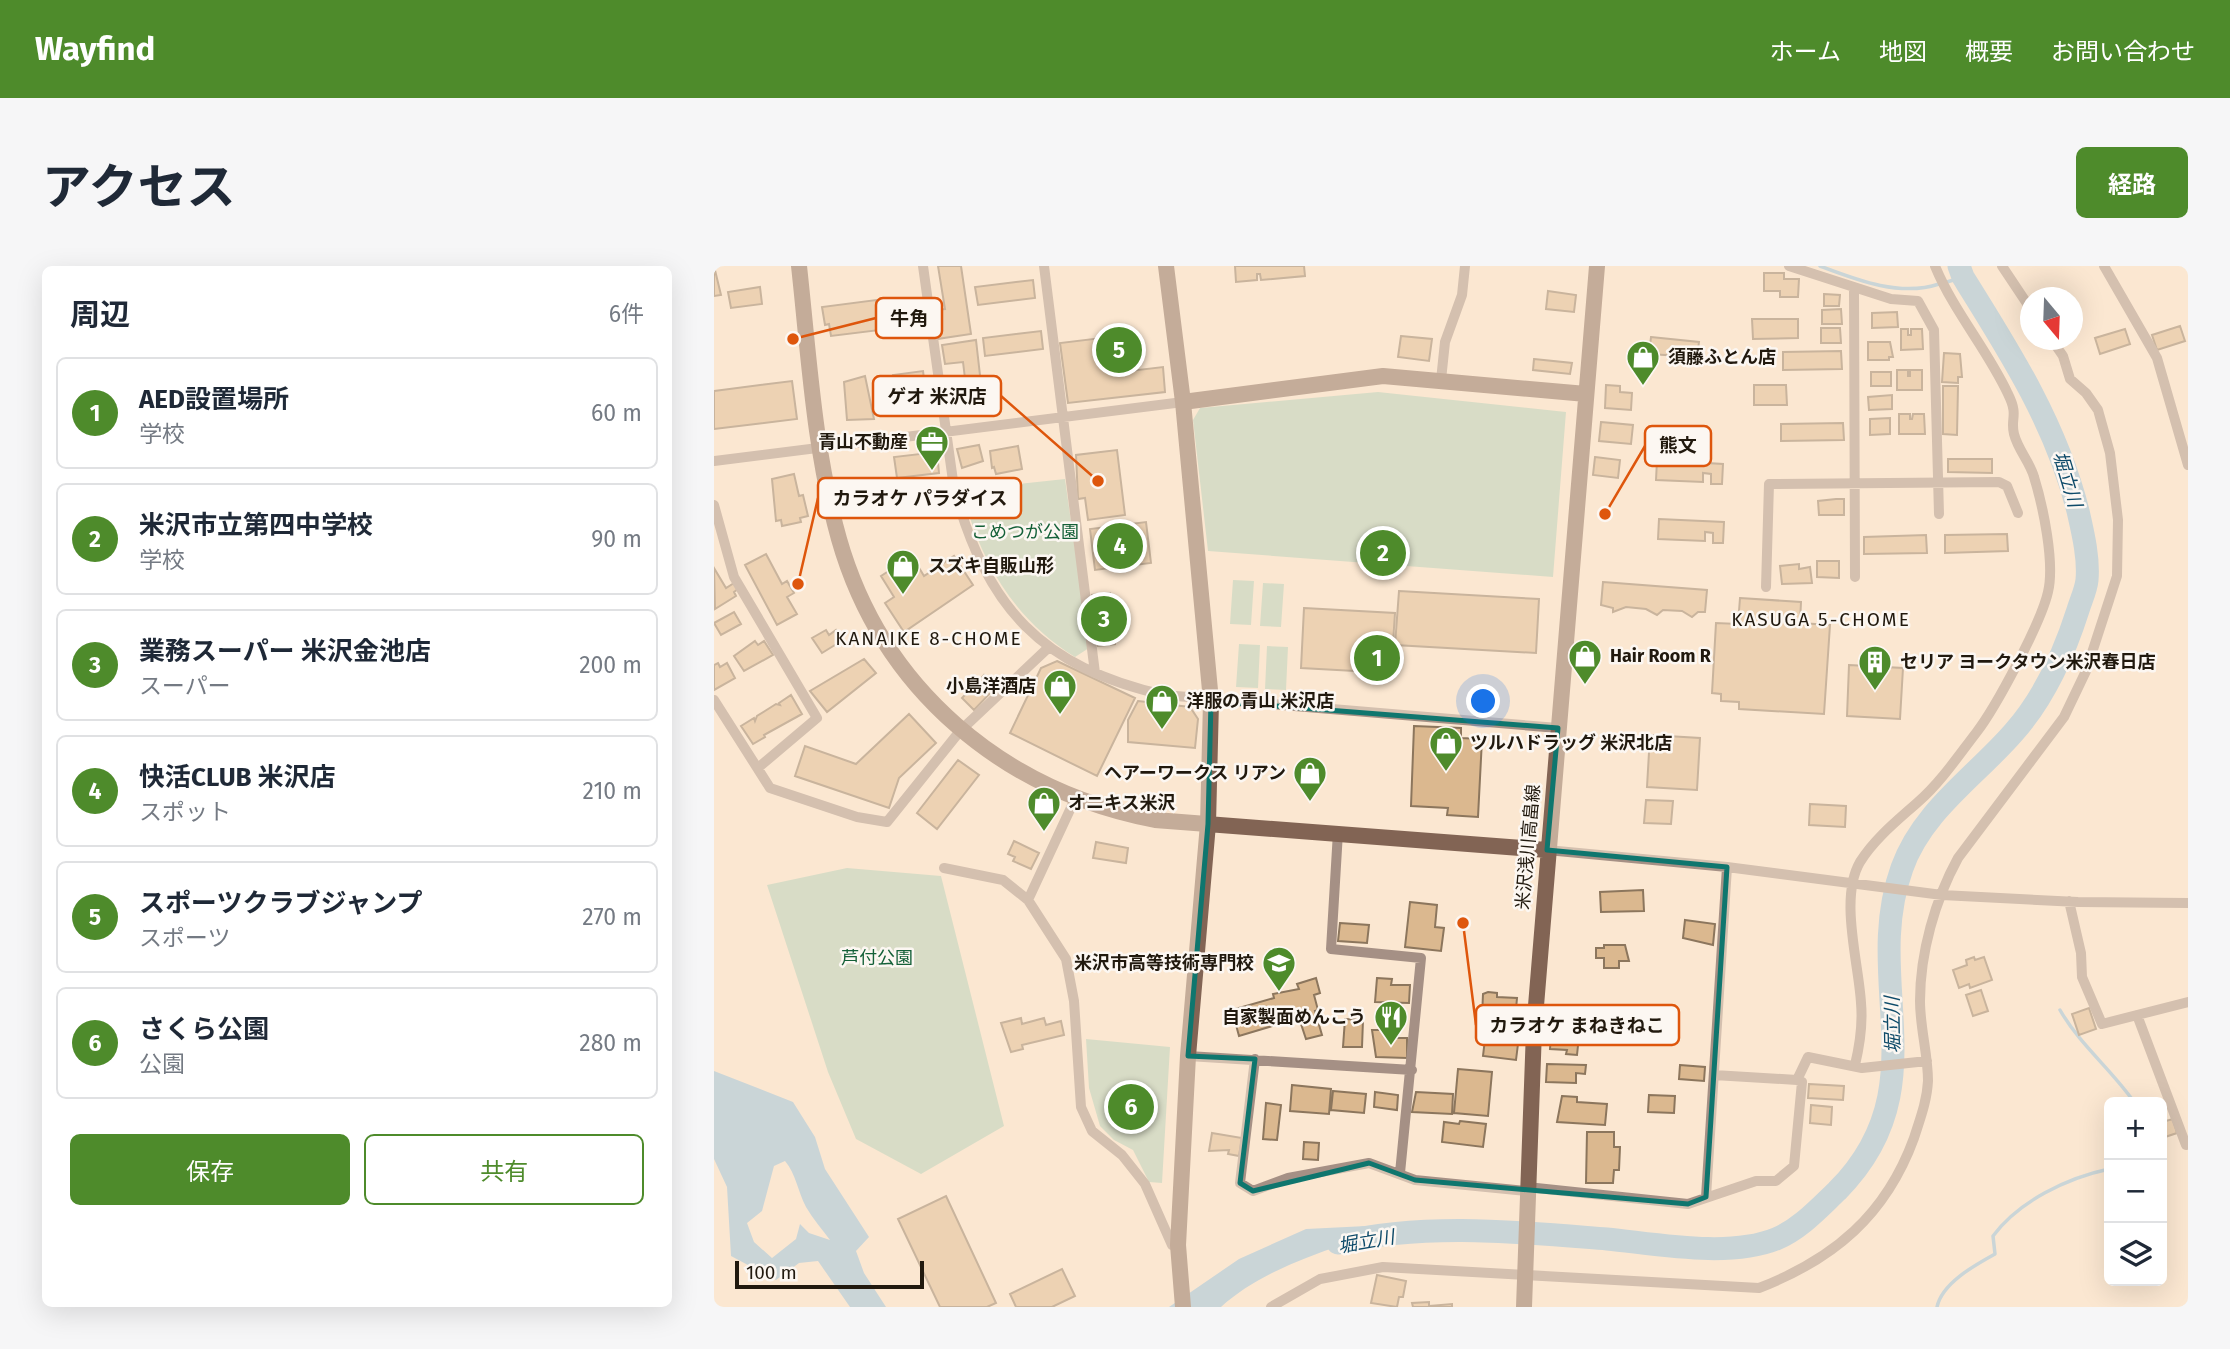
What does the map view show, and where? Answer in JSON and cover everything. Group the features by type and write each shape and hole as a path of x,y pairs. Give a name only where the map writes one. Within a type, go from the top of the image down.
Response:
{"street":[{"path":"799,266 819,448 839,540 853,578 892,652 910,678 960,731 1026,775 1075,799 1143,817 1727,867 1942,895 2188,903"},
{"path":"923,266 957,499 984,571 1019,621 1048,648 1095,673 1134,688 1211,701 1558,728"},
{"path":"1044,266 1095,673"},
{"path":"1166,266 1183,402 1211,701 1208,824 1188,1056 1178,1245 1183,1299"},
{"path":"1441,380 1445,342 1462,295 1465,266"},
{"name":"米沢浅川高畠線","path":"1524,1307 1527,1189 1547,850 1597,266"},
{"path":"1789,266 1854,289 1891,299 1918,301 1934,330 1939,514"},
{"path":"1858,1067 1861,1002 1853,949 1853,884 1860,863 1900,815 1919,801 1978,731 2012,671 2048,592 2049,561 2045,534 2034,475 2013,432 2016,413 1990,361 1949,298 1935,266"},
{"path":"2002,266 2020,292"},
{"path":"2104,266 2157,358 2188,464"},
{"path":"1854,289 1854,577"},
{"path":"1276,1305 1320,1279 1383,1267 1526,1267 1759,1288 1795,1274 1845,1240 1871,1213 1897,1180 1924,1110 1927,1061 1920,1002 1924,954 1942,895 1958,858 2064,718 2086,671 2117,576 2118,520 2110,453 2098,410 2086,393 2070,379 2059,350"},
{"path":"714,461 1383,376 1586,394"},
{"path":"1766,587 1769,484 1999,482 2007,486 2018,513"},
{"path":"714,505 734,577 817,718 759,767"},
{"path":"714,700 770,788 858,817 887,822 960,731 1048,648"},
{"path":"1028,900 1075,799"},
{"path":"1338,832 1331,949 1421,958 1400,1173"},
{"path":"1706,1197 1727,867"},
{"path":"944,868 1003,880 1028,900 1066,959 1074,1001 1081,1107 1092,1130 1122,1155 1145,1184 1172,1245 1178,1245"},
{"path":"2069,901 2081,953 2082,977 2102,1024 2188,1002"},
{"path":"2137,1015 2186,1145"},
{"path":"1188,1056 1412,1070"},
{"path":"1797,1080 1808,1058 1858,1067 1927,1061"},
{"path":"1255,1059 1240,1183 1253,1191 1288,1178 1369,1163 1415,1180 1688,1204 1756,1181 1776,1181 1794,1166 1802,1082 1714,1075"}],"highlighted area":[{"path":"1211,701 1558,728 1547,850 1727,867 1706,1197 1688,1204 1415,1180 1369,1163 1253,1191 1240,1183 1255,1059 1188,1056 1208,824"}],"green space":[{"path":"1378,392 1566,412 1553,577 1208,551 1193,420 1200,408"},
{"name":"こめつが公園","path":"1065,479 1089,648 1075,657 1053,642 1016,606 978,540 962,490"},
{"path":"1233,580 1254,581 1251,625 1230,624"},
{"path":"1263,583 1284,584 1281,627 1260,626"},
{"path":"1239,644 1260,645 1258,688 1236,687"},
{"path":"1267,646 1288,647 1286,690 1265,689"},
{"name":"芦付公園","path":"847,868 941,876 1004,1126 921,1174 856,1139 828,1072 767,885"},
{"path":"1086,1039 1170,1047 1162,1183 1149,1182 1133,1150 1114,1140 1100,1126 1089,1088"}],"water":[{"path":"714,1071 793,1102 815,1137 825,1169 869,1237 856,1251 864,1273 886,1307 850,1307 818,1261 799,1263 776,1280 731,1256 727,1187 714,1159","holes":["785,1161 806,1207 830,1240 809,1233 800,1224 796,1239 772,1258 754,1242 747,1223 762,1211 774,1166"]},
{"path":"1407,1224 1284,1267 1240,1292 1221,1307 1169,1307 1239,1259 1306,1229"}],"building":[{"path":"714,266 721,295 714,296"},
{"path":"938,266 961,266 971,334 937,339 933,310 945,309"},
{"path":"1235,266 1304,266 1305,276 1261,280 1260,274 1257,274 1257,280 1236,282"},
{"path":"1764,273 1784,273 1784,279 1799,279 1798,297 1780,297 1780,291 1764,291"},
{"path":"1033,280 1035,298 978,305 975,287"},
{"path":"760,287 762,304 731,308 728,292"},
{"path":"1548,291 1576,295 1574,312 1546,309"},
{"path":"1824,294 1840,295 1839,306 1824,306"},
{"path":"876,300 880,330 831,336 829,324 825,325 822,307"},
{"path":"1841,309 1842,324 1822,324 1822,310"},
{"path":"1897,312 1898,327 1872,328 1872,313"},
{"path":"1752,319 1798,319 1798,338 1753,339"},
{"path":"2180,326 2185,341 2157,350 2152,335"},
{"path":"1821,328 1840,328 1841,343 1821,343"},
{"path":"1901,329 1908,329 1908,335 1911,335 1911,329 1922,329 1923,349 1901,350"},
{"path":"2125,329 2130,344 2100,354 2095,338"},
{"path":"1041,331 1043,349 985,356 983,338"},
{"path":"1126,335 1130,371 1163,367 1165,392 1068,403 1060,343"},
{"path":"1401,336 1432,339 1429,361 1398,357"},
{"path":"1651,337 1699,342 1697,357 1649,354"},
{"path":"976,340 982,393 967,395 963,362 945,364 942,345"},
{"path":"1868,342 1890,342 1893,357 1889,357 1889,360 1868,360"},
{"path":"1841,351 1842,369 1783,370 1783,352"},
{"path":"1944,353 1960,354 1962,377 1958,377 1958,383 1942,382"},
{"path":"1534,359 1572,363 1570,374 1533,370"},
{"path":"1897,370 1908,370 1910,376 1910,370 1922,370 1922,390 1897,390"},
{"path":"923,371 926,394 920,395 921,405 909,406 908,395 896,397 893,375"},
{"path":"1871,372 1891,372 1891,386 1871,386"},
{"path":"865,376 874,419 847,420 844,382"},
{"path":"792,381 797,419 714,429 714,391"},
{"path":"1606,385 1620,386 1620,392 1632,393 1631,410 1605,408"},
{"path":"1754,385 1786,385 1787,405 1754,405"},
{"path":"1943,386 1958,386 1957,435 1943,434"},
{"path":"1892,395 1892,409 1869,410 1868,397"},
{"path":"1899,414 1910,414 1912,419 1913,414 1924,414 1925,434 1899,434"},
{"path":"1890,418 1890,434 1870,435 1870,419"},
{"path":"1601,422 1633,425 1631,444 1599,441"},
{"path":"1843,423 1844,440 1781,441 1781,424"},
{"path":"979,445 983,461 962,468 957,449"},
{"path":"1018,446 1022,469 996,474 994,467 992,468 990,451"},
{"path":"1117,450 1125,515 1088,520 1085,498 1078,499 1076,455"},
{"path":"937,452 939,473 897,478 894,457"},
{"path":"1595,457 1620,460 1618,478 1593,475"},
{"path":"1948,459 1992,459 1992,473 1948,472"},
{"path":"1657,460 1723,464 1722,484 1711,484 1711,474 1703,473 1703,482 1656,480"},
{"path":"794,474 799,496 803,495 808,516 800,518 801,522 782,526 781,520 776,521 772,479"},
{"path":"1844,499 1844,515 1819,515 1818,501"},
{"path":"1659,519 1724,522 1723,543 1713,543 1713,533 1705,532 1705,541 1658,539"},
{"path":"1146,522 1151,563 1095,570 1090,529"},
{"path":"2007,534 2008,551 1945,553 1945,535"},
{"path":"1926,535 1927,553 1864,554 1864,537"},
{"path":"766,554 782,584 787,581 794,593 787,597 797,614 777,625 745,565"},
{"path":"912,556 924,576 954,556 973,585 904,632 885,603 894,597 881,576"},
{"path":"1817,561 1839,561 1839,578 1817,577"},
{"path":"1799,564 1799,569 1810,567 1812,583 1782,584 1780,566"},
{"path":"714,568 726,588 734,583 738,589 734,592 736,596 715,609"},
{"path":"1603,582 1707,590 1705,612 1698,612 1692,617 1682,611 1663,610 1657,615 1646,609 1626,607 1613,612 1613,608 1601,605"},
{"path":"1399,591 1539,599 1536,653 1395,645"},
{"path":"1110,593 1115,644 1098,646 1092,595"},
{"path":"1740,598 1801,602 1800,623 1830,625 1824,714 1739,709 1739,702 1721,701 1721,694 1712,693 1716,623 1738,624"},
{"path":"1304,608 1395,613 1391,673 1301,668"},
{"path":"734,612 741,624 721,635 714,623"},
{"path":"826,630 829,635 836,630 843,640 822,653 812,638"},
{"path":"755,641 758,645 764,641 773,655 744,671 734,656"},
{"path":"864,659 876,673 827,712 810,691"},
{"path":"1057,661 1135,698 1097,776 1010,733 1041,668"},
{"path":"718,663 720,667 727,663 735,678 714,690 714,665"},
{"name":"セリア ヨークタウン米沢春日店","path":"1849,665 1903,668 1900,719 1847,716"},
{"path":"984,675 996,687 974,710 962,698"},
{"path":"791,695 802,714 753,744 741,726 754,718 755,721 757,716 776,704 780,705 779,703"},
{"name":"洋服の青山 米沢店","path":"1138,701 1190,707 1198,719 1195,748 1128,742 1128,720"},
{"path":"909,714 936,743 899,778 889,808 795,776 805,746 856,764"},
{"name":"ツルハドラッグ 米沢北店","path":"1414,726 1461,728 1461,738 1482,739 1478,817 1447,815 1448,808 1411,806"},
{"path":"1650,735 1700,738 1697,790 1647,787"},
{"path":"958,760 979,775 937,829 917,813"},
{"path":"1646,800 1673,801 1671,824 1644,823"},
{"path":"1810,804 1846,806 1845,827 1809,825"},
{"path":"1014,841 1039,853 1031,869 1013,861 1015,857 1008,854"},
{"path":"1096,842 1128,848 1126,863 1093,858"},
{"path":"1643,890 1644,911 1601,912 1600,892"},
{"path":"1410,902 1437,905 1435,927 1444,928 1441,951 1405,947"},
{"path":"1685,920 1715,924 1713,945 1683,938"},
{"path":"1340,923 1369,925 1367,943 1338,941"},
{"path":"1604,945 1625,945 1629,961 1619,961 1619,968 1604,968 1604,958 1596,958 1596,948 1604,948"},
{"path":"1974,957 1975,960 1984,957 1992,980 1970,988 1969,984 1959,988 1953,970 1967,965 1966,960"},
{"path":"1316,978 1320,993 1314,995 1318,1010 1315,1011 1322,1035 1306,1039 1299,1018 1239,1036 1232,1010 1274,998 1273,994 1299,989 1297,984"},
{"path":"1377,978 1392,979 1391,985 1410,985 1409,1003 1375,1002"},
{"path":"1981,990 1988,1011 1973,1016 1966,995"},
{"path":"1497,993 1497,997 1517,998 1515,1020 1482,1017 1483,994"},
{"path":"2089,1008 2096,1029 2079,1035 2072,1014"},
{"path":"1021,1018 1022,1024 1044,1018 1046,1025 1061,1021 1064,1035 1022,1045 1023,1049 1011,1052 1001,1023"},
{"path":"1345,1019 1363,1020 1362,1047 1343,1047"},
{"path":"1372,1030 1387,1030 1387,1038 1407,1038 1407,1058 1376,1057"},
{"path":"1486,1031 1508,1031 1507,1035 1519,1036 1516,1060 1483,1056"},
{"path":"1551,1034 1579,1036 1577,1055 1566,1054 1567,1050 1550,1049"},
{"path":"1547,1064 1586,1065 1585,1074 1576,1073 1576,1083 1546,1082"},
{"path":"1680,1065 1705,1067 1704,1081 1679,1079"},
{"path":"1458,1069 1492,1072 1488,1116 1454,1113"},
{"path":"1809,1084 1844,1086 1843,1100 1808,1098"},
{"path":"1292,1085 1331,1089 1329,1114 1290,1111"},
{"path":"1333,1091 1366,1094 1364,1113 1331,1110"},
{"path":"1375,1092 1398,1095 1397,1110 1374,1107"},
{"path":"1416,1092 1453,1094 1452,1114 1412,1112"},
{"path":"1649,1095 1675,1096 1674,1113 1648,1112"},
{"path":"1562,1096 1577,1097 1577,1102 1607,1104 1605,1125 1557,1122"},
{"path":"1266,1103 1281,1105 1277,1140 1263,1139"},
{"path":"1811,1105 1832,1107 1831,1125 1810,1123"},
{"path":"2173,1119 2177,1133 2167,1136 2167,1121"},
{"path":"1460,1121 1486,1124 1483,1147 1442,1142 1444,1122 1459,1124"},
{"path":"1587,1132 1614,1132 1614,1147 1620,1147 1619,1170 1614,1170 1613,1183 1586,1183"},
{"path":"1212,1133 1242,1138 1239,1156 1228,1154 1229,1150 1209,1151"},
{"path":"1304,1142 1319,1143 1318,1160 1303,1159"},
{"path":"946,1196 996,1303 987,1307 940,1307 898,1219"},
{"path":"1062,1269 1075,1296 1052,1307 1016,1307 1010,1294"},
{"path":"1377,1275 1406,1281 1403,1297 1399,1297 1397,1307 1371,1303"},
{"path":"1429,1302 1429,1306 1452,1304 1452,1307 1413,1307 1412,1303"}],"waterway":[{"path":"1820,266 1894,288 1924,288 1939,284"},
{"name":"堀立川","path":"1338,1243 1404,1233 1472,1230 1574,1236 1693,1248 1757,1245 1785,1235 1809,1218 1837,1191 1868,1152 1885,1113 1892,1074 1889,952 1892,910 1902,868 1911,848 1936,812 2014,732 2035,704 2066,643 2087,580 2080,519 2057,448 2030,390 1959,266"},
{"path":"1947,282 1963,277"},
{"path":"2060,1010 2130,1097"},
{"path":"1937,1307 1940,1298 1952,1283 1969,1269 1995,1254 1993,1236 2016,1212 2061,1185 2104,1170"}],"place":[{"name":"牛角","path":"793,339"},
{"name":"スポーツクラブジャンプ","path":"1119,350"},
{"name":"須藤ふとん店","path":"1643,387"},
{"name":"青山不動産","path":"932,472"},
{"name":"ゲオ 米沢店","path":"1098,481"},
{"name":"熊文","path":"1605,514"},
{"name":"快活CLUB 米沢店","path":"1120,546"},
{"name":"米沢市立第四中学校","path":"1383,553"},
{"name":"カラオケ パラダイス","path":"798,584"},
{"name":"スズキ自販山形","path":"903,596"},
{"name":"業務スーパー 米沢金池店","path":"1104,619"},
{"name":"AED設置場所","path":"1377,658"},
{"name":"Hair Room R","path":"1585,686"},
{"name":"セリア ヨークタウン米沢春日店","path":"1875,692"},
{"name":"小島洋酒店","path":"1060,716"},
{"name":"洋服の青山 米沢店","path":"1162,731"},
{"name":"ツルハドラッグ 米沢北店","path":"1446,773"},
{"name":"ヘアーワークス リアン","path":"1310,803"},
{"name":"オニキス米沢","path":"1044,833"},
{"name":"カラオケ まねきねこ","path":"1463,923"},
{"name":"米沢市高等技術専門校","path":"1279,993"},
{"name":"自家製面めんこう","path":"1391,1047"},
{"name":"さくら公園","path":"1131,1107"}],"district":[{"name":"KASUGA 5-CHOME","path":"1821,619"},
{"name":"KANAIKE 8-CHOME","path":"929,638"}]}
